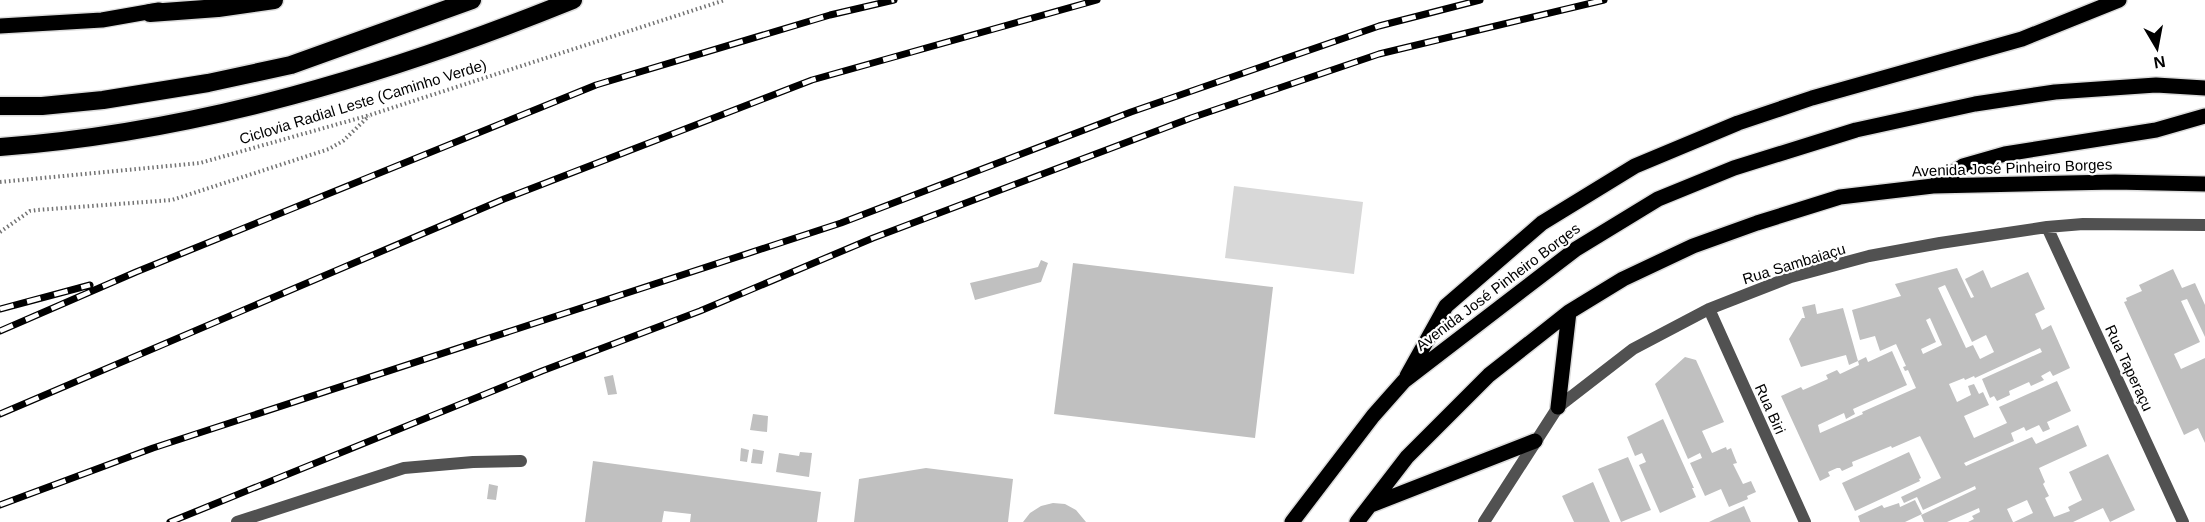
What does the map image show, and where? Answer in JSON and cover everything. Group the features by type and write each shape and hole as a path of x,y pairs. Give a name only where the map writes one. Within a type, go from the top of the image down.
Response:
{"highway":[{"path":"150,13 218,8 274,0"},
{"path":"0,106 42,106 103,100 208,83 291,64 472,0"},
{"path":"0,147 109,135 213,115 312,91 532,17 573,0"}],"main road":[{"path":"0,26 102,20 150,13 203,0"},
{"path":"1404,381 1446,306 1542,223 1635,166 1718,131 1812,98 2022,39 2120,0"},
{"name":"Avenida José Pinheiro Borges","path":"1292,522 1366,425 1404,381 1576,249 1658,199 1734,168 1857,130 1976,104 2055,92 2156,85 2205,88"},
{"path":"1933,186 1963,166 2005,154 2156,130 2205,116"},
{"name":"Avenida José Pinheiro Borges","path":"1357,522 1407,458 1489,375 1569,312 1623,279 1693,246 1840,197 1933,186 2115,182 2205,184"},
{"path":"1558,407 1569,312"},
{"path":"1371,505 1535,441"}],"street":[{"name":"Rua Sambaiaçu","path":"1484,522 1558,407 1634,349 1709,309 1791,277 1869,256 1940,243 2047,227 2084,224 2205,225"},
{"name":"Rua Taperaçu","path":"2047,227 2183,522"},
{"name":"Rua Biri","path":"1709,309 1805,522"},
{"path":"237,522 404,468 473,462 521,461"}],"path":[{"name":"Ciclovia Radial Leste (Caminho Verde)","path":"0,182 200,164 370,115 724,0"},
{"path":"0,232 30,211 172,200 329,149 343,141 370,115"}],"shaded area":[{"path":"1234,186 1363,202 1354,274 1225,258"}],"building":[{"path":"1041,260 1048,263 1041,282 975,300 970,283 1038,267"},
{"path":"1073,263 1273,287 1255,438 1054,414"},
{"path":"1957,268 1971,298 1974,297 1965,279 1983,270 1991,288 2028,272 2045,309 2035,314 2042,330 2051,325 2070,368 2053,376 2050,371 2041,376 2044,380 2031,386 2029,382 2009,391 2010,395 1997,401 1994,396 1990,398 1982,379 2042,352 2040,348 1975,378 1974,376 1965,380 1964,378 1949,384 1957,402 1971,395 1968,386 1974,384 1979,394 1983,392 1989,405 1964,416 1974,438 2007,423 1999,407 2057,381 2071,411 2047,422 2050,429 2043,432 2039,425 2026,431 2024,427 2011,433 2014,441 1964,463 1966,466 2032,437 2036,444 2078,425 2087,446 2039,468 2049,496 2045,498 2054,517 2070,511 2068,507 2082,500 2069,472 2108,454 2135,510 2110,522 2103,508 2073,522 2014,522 2033,513 2027,500 2007,509 2013,522 1968,522 1974,519 1972,516 1980,512 1979,508 1947,522 1924,522 1921,515 1976,489 1975,486 1923,510 1917,497 1904,503 1901,497 1941,478 1920,436 1852,462 1853,466 1842,471 1837,468 1828,472 1830,476 1820,481 1781,396 1801,387 1803,390 1828,379 1826,375 1837,370 1840,374 1859,365 1858,361 1866,357 1868,362 1892,351 1907,385 1853,409 1855,414 1846,419 1844,413 1818,425 1820,433 1916,388 1908,370 1905,371 1903,367 1906,366 1896,344 1880,351 1875,336 1860,340 1852,310 1901,296 1895,284","holes":["1945,285 1972,342 1986,335 1994,352 1980,359 1973,345 1966,348 1938,288","1930,318 1942,345 1923,354 1921,349 1936,342 1926,320"]},
{"path":"2173,269 2182,288 2195,283 2205,305 2205,337 2187,299 2181,301 2200,342 2174,354 2181,369 2205,358 2205,443 2198,428 2184,435 2124,302 2127,301 2126,298 2142,291 2139,285"},
{"path":"1815,304 1817,314 1843,308 1858,361 1849,365 1846,355 1801,367 1789,339 1802,318 1805,318 1802,307"},
{"path":"1685,357 1696,360 1724,422 1702,431 1712,453 1726,447 1727,450 1731,448 1737,463 1733,464 1743,484 1751,481 1756,492 1747,496 1748,499 1729,507 1721,489 1705,496 1690,463 1702,458 1700,453 1688,459 1655,384"},
{"path":"613,375 617,394 608,395 604,377"},
{"path":"753,414 768,416 767,432 750,430"},
{"path":"1663,419 1696,497 1660,513 1639,465 1646,462 1642,453 1635,456 1627,437"},
{"path":"741,448 749,450 747,462 740,461"},
{"path":"753,449 764,451 762,464 751,463"},
{"path":"800,452 812,453 809,477 776,472 779,453 799,456"},
{"path":"1909,452 1921,478 1920,481 1855,511 1842,483"},
{"path":"1628,457 1651,510 1621,522 1598,469"},
{"path":"593,461 821,492 817,522 690,522 691,514 664,511 662,522 585,522"},
{"path":"926,468 1013,479 1008,522 854,522 859,479"},
{"path":"1593,482 1610,522 1574,522 1562,496"},
{"path":"489,484 498,486 496,500 487,499"},
{"path":"1915,500 1922,514 1905,522 1860,522 1858,516 1882,505 1884,508 1899,503 1900,507"},
{"path":"1053,503 1065,504 1076,510 1086,522 1023,522 1030,513 1041,506"},
{"path":"1744,506 1751,522 1709,522 1715,519"}],"railway":[{"path":"0,331 136,272 596,85 830,15 894,0"},
{"path":"0,414 504,199 812,80 1097,0"},
{"path":"0,505 153,448 841,223 1131,112 1379,26 1480,0"},
{"path":"170,522 542,371 700,311 873,238 1191,118 1379,54 1604,0"},
{"path":"0,309 90,285"}]}
